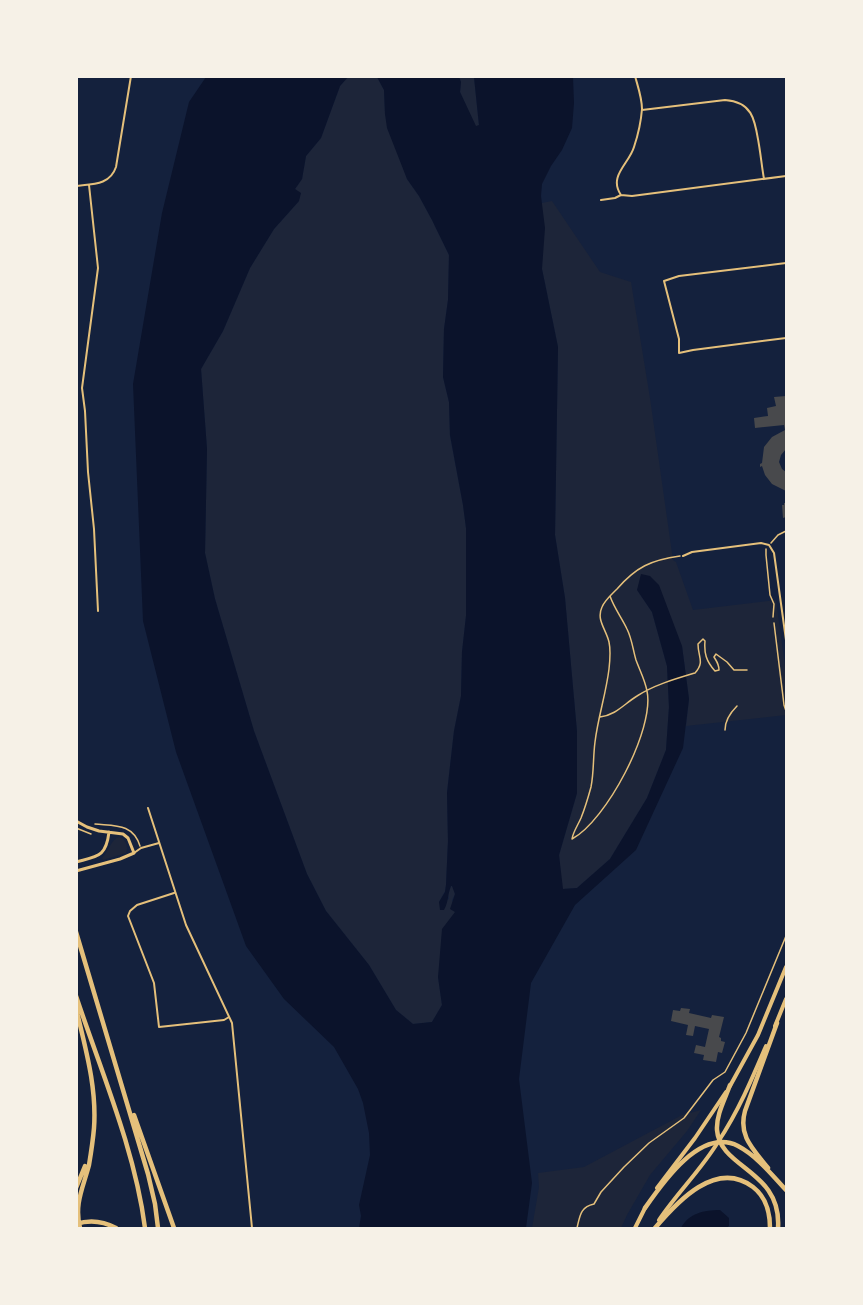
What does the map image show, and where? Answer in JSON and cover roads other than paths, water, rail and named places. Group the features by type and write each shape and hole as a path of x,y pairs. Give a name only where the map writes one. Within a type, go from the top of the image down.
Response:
{"highway":[{"path":"76,932 150,1181 158,1228"},
{"path":"76,996 128,1153 145,1228"},
{"path":"76,1008 93,1085 95,1108 93,1140 78,1204 80,1228"},
{"path":"777,1023 745,1111 742,1126 750,1146 786,1190"},
{"path":"116,1064 174,1228"},
{"path":"730,1085 717,1123 719,1142 727,1152 760,1180 772,1195 778,1215 778,1228"},
{"path":"76,1188 93,1140"},
{"path":"645,1208 690,1156 703,1146 719,1142 730,1143 742,1148 781,1184"},
{"path":"654,1228 692,1191 702,1185 725,1178 743,1181 760,1194 769,1211 770,1228"},
{"path":"76,1224 89,1221 100,1222 116,1228"}],"main road":[{"path":"635,1228 663,1179 730,1085 758,1035 786,967"},
{"path":"654,1228 719,1142 741,1103 786,999"}],"street":[{"path":"76,186 105,182 114,173 130,76"},
{"path":"621,195 617,187 617,178 620,168 628,159 633,148 642,110 635,76"},
{"path":"642,110 725,100 742,105 748,109 755,121 764,179"},
{"path":"601,200 621,195 786,176"},
{"path":"89,185 98,268 82,388 94,529 98,611"},
{"path":"786,263 679,276 664,281 679,339 679,353 786,338"},
{"path":"76,388 82,388"},
{"path":"683,556 692,552 761,543 769,545 774,553 786,640"},
{"path":"781,600 786,599"},
{"path":"148,808 186,925 233,1027 252,1228"},
{"path":"76,821 93,829 126,836 134,853"},
{"path":"76,862 102,854 106,849 109,832"},
{"path":"76,871 120,859 141,848 159,843"},
{"path":"175,893 137,905 128,916 154,983 159,1027 224,1020 229,1017"}]}
